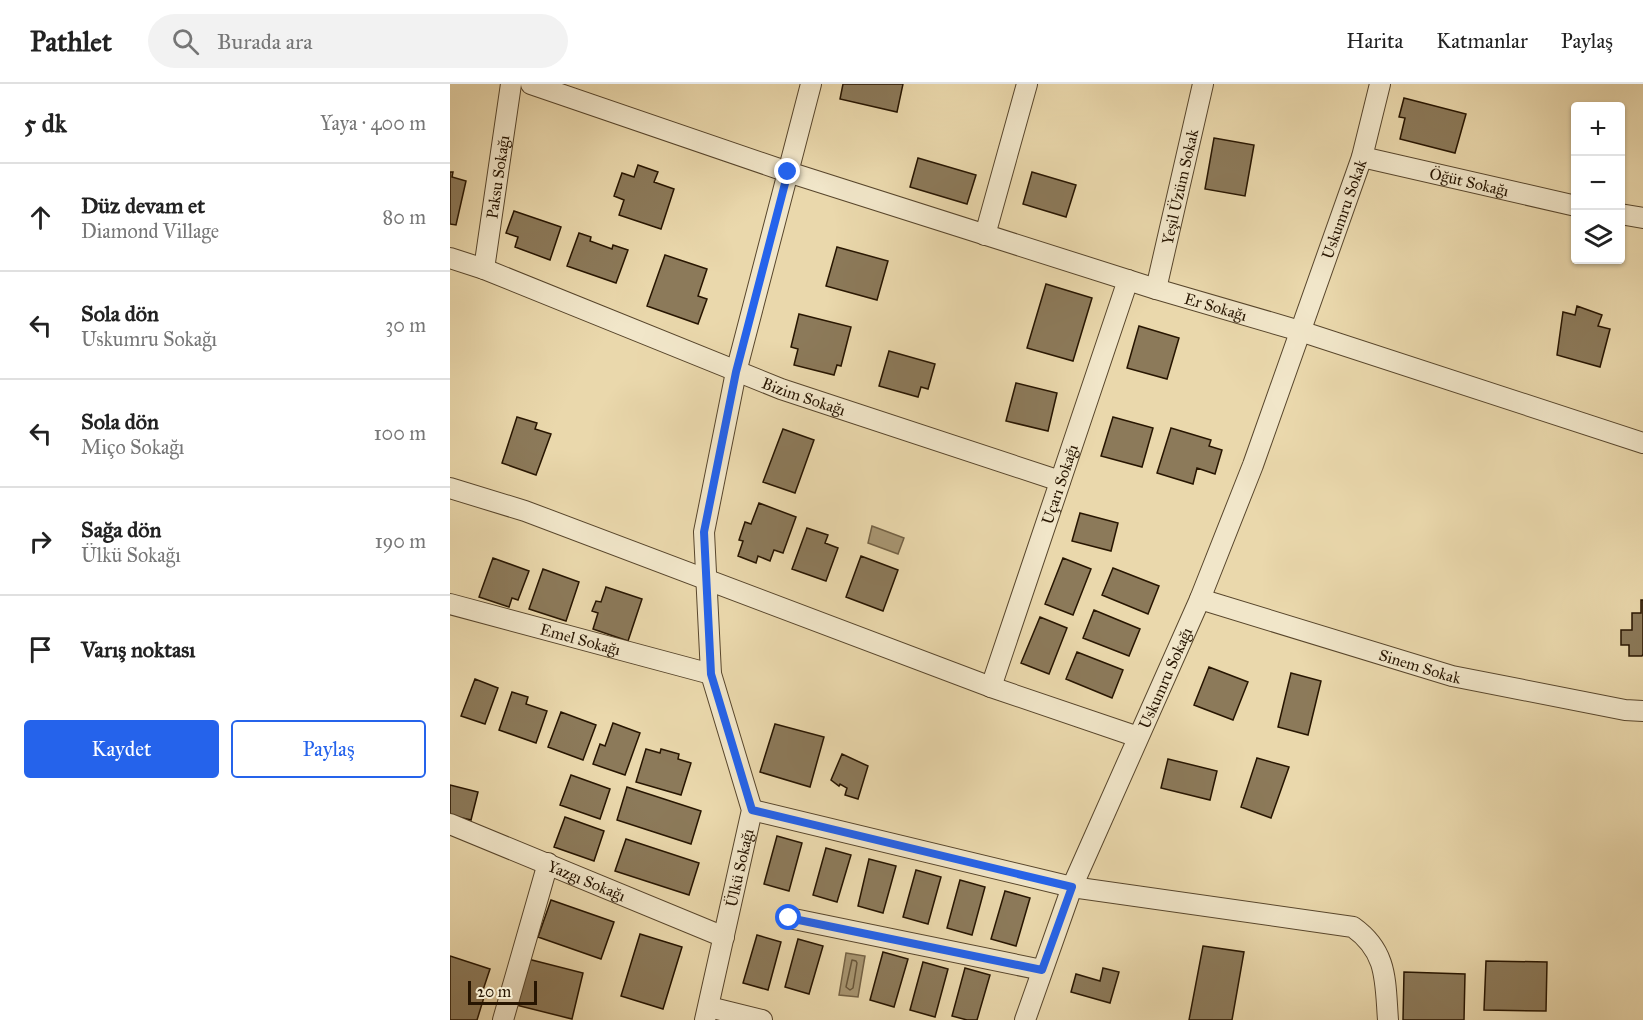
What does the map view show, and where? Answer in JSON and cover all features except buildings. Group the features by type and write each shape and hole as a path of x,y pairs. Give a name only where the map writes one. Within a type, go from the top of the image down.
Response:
{"street":[{"name":"Paksu Sokağı","path":"484,269 511,84"},
{"name":"Er Sokağı","path":"531,84 788,172 1156,289 1300,331 1643,443"},
{"name":"Ülkü Sokağı","path":"707,1013 752,810 711,674 704,532 736,372 811,84"},
{"path":"985,235 1027,84"},
{"name":"Yeşil Üzüm Sokak","path":"1156,289 1203,84"},
{"name":"Uskumru Sokak","path":"1300,331 1362,157 1380,84"},
{"name":"Öğüt Sokağı","path":"1362,157 1571,205"},
{"path":"1625,215 1643,218"},
{"name":"Bizim Sokağı","path":"450,258 484,269 781,390 1060,481"},
{"name":"Uçarı Sokağı","path":"991,687 1128,280"},
{"name":"Uskumru Sokağı","path":"1025,1020 1072,887 1200,599 1253,465 1300,331"},
{"path":"450,488 525,511 991,687 1138,737"},
{"name":"Sinem Sokak","path":"1200,599 1452,676 1625,710 1643,711"},
{"name":"Emel Sokağı","path":"450,604 711,674"},
{"path":"752,810 1072,887 1353,927 1373,944 1383,964 1388,1020"},
{"name":"Yazgı Sokağı","path":"450,824 724,936"},
{"path":"502,1020 548,863"},
{"path":"789,918 1042,970"},
{"path":"707,1013 762,1020"}],"water":[{"path":"872,526 904,538 898,554 868,543"},
{"path":"846,953 865,956 858,997 839,995"}],"route":[{"path":"788,172 736,372 704,532 711,674 752,810 1072,887 1042,970 789,918"}]}
